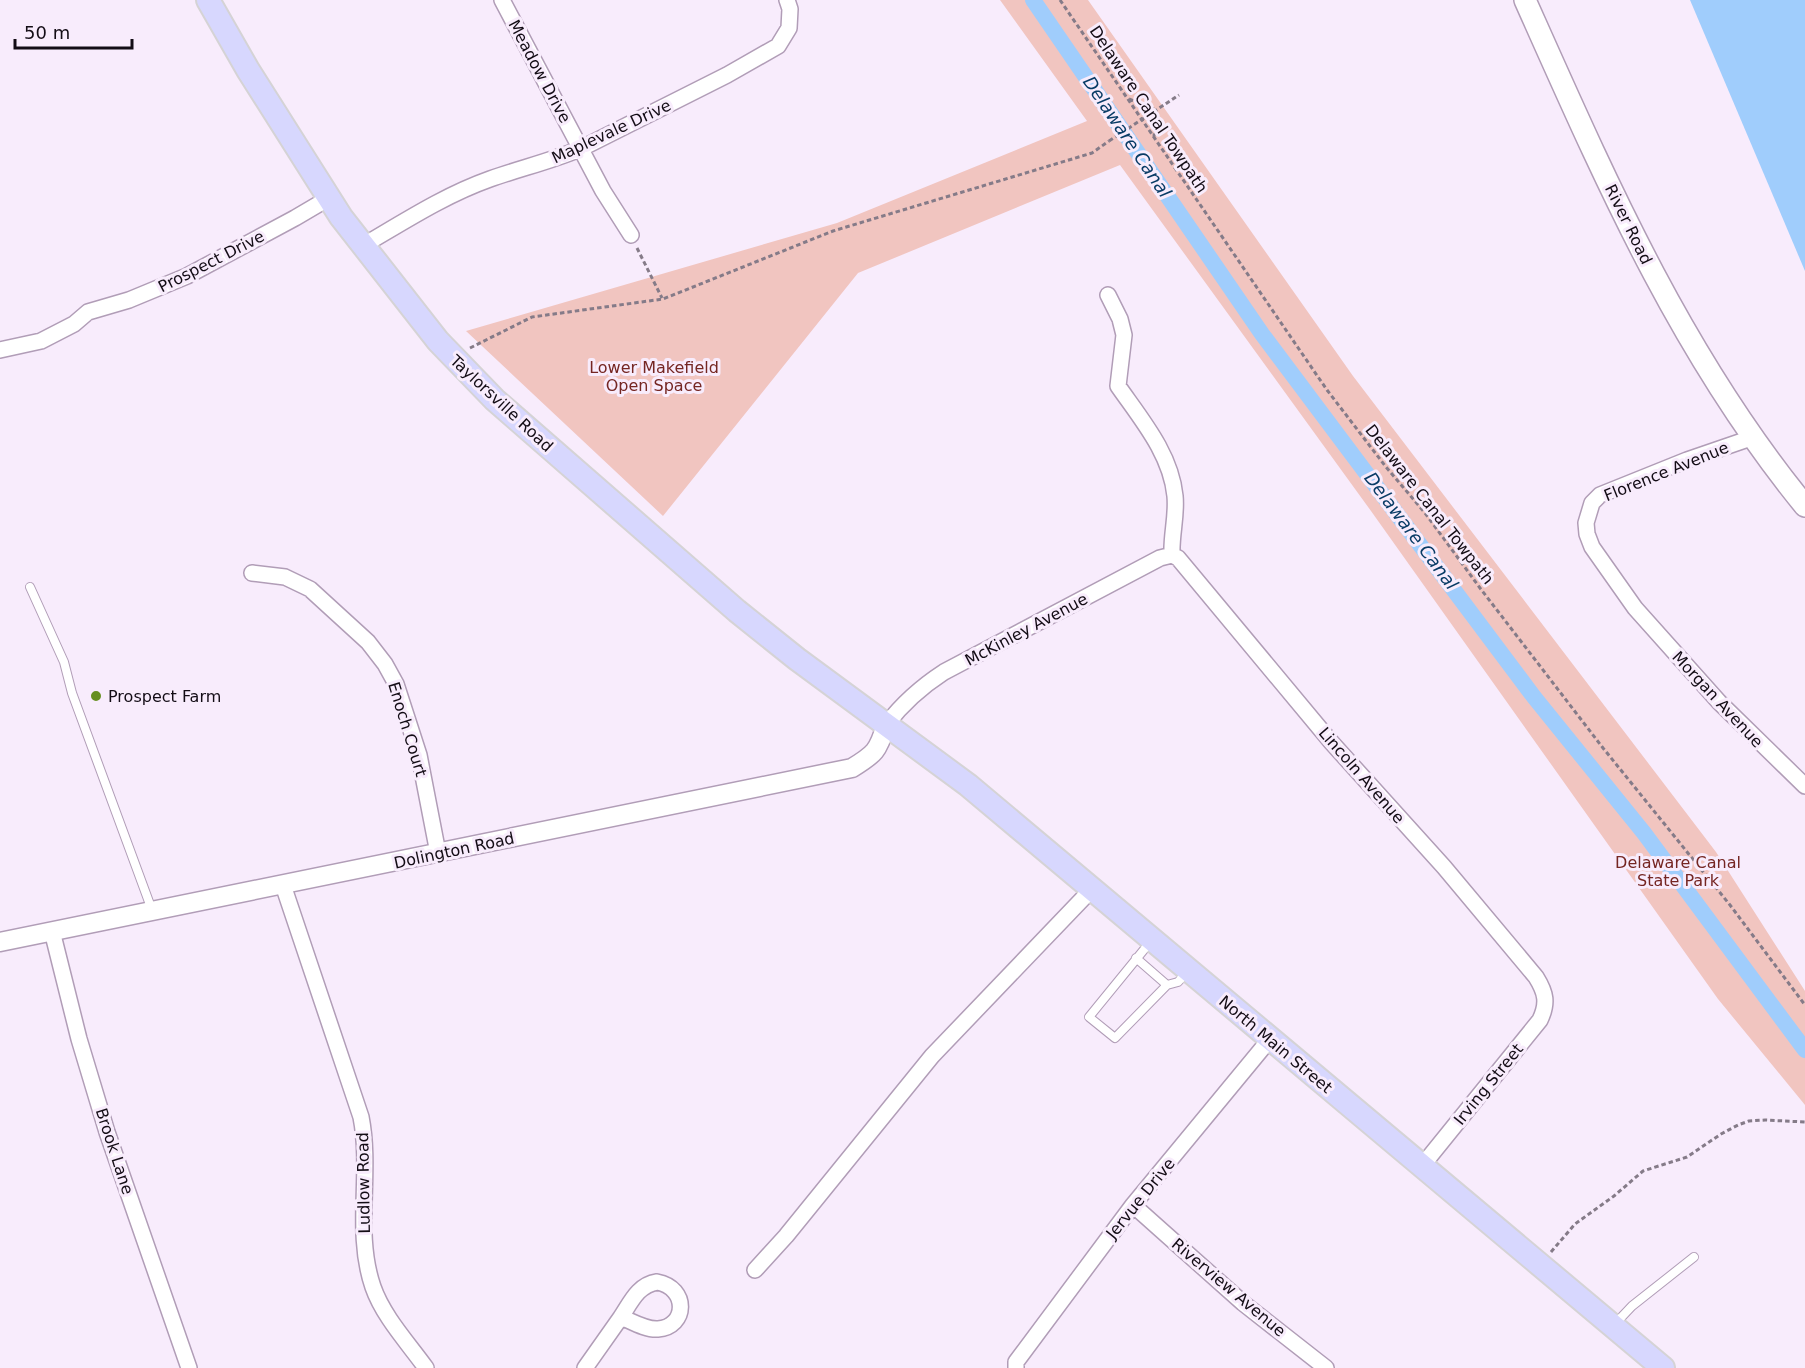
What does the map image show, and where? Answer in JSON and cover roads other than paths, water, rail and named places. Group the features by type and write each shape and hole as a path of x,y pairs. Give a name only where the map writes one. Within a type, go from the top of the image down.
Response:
{"main road":[{"name":"Taylorsville Road","path":"208,0 248,70 329,198 419,318 452,356 495,400 687,568 797,660 886,725"},
{"name":"River Road","path":"1525,0 1590,144 1670,306 1703,362 1805,506"},
{"name":"North Main Street","path":"886,725 968,785 1663,1368"}],"street":[{"name":"Meadow Drive","path":"502,0 603,191 631,235"},
{"name":"Maplevale Drive","path":"364,245 418,212 461,191 582,148 727,75 778,46 789,28 790,9 787,0"},
{"name":"Prospect Drive","path":"0,350 41,341 74,324 88,312 129,300 187,276 329,198"},
{"path":"1108,295 1120,318 1124,335 1118,386 1158,444 1175,493 1176,512 1172,530 1172,551"},
{"name":"Florence Avenue","path":"1635,608 1592,547 1586,523 1592,503 1600,495 1687,460 1754,437"},
{"name":"McKinley Avenue","path":"886,725 909,699 944,672 1172,551"},
{"name":"Lincoln Avenue","path":"1172,551 1332,743 1444,867 1536,977 1544,989 1546,999"},
{"name":"Enoch Court","path":"252,573 285,577 310,589 368,642 386,664 396,684 418,755 438,853"},
{"name":"Morgan Avenue","path":"1635,608 1719,702 1805,786"},
{"name":"Dolington Road","path":"0,942 852,768 869,758 879,747 886,725"},
{"name":"Ludlow Road","path":"283,885 361,1117 366,1141 364,1240 370,1278 386,1312 426,1368"},
{"path":"755,1270 786,1236 932,1056 1092,889"},
{"name":"Brook Lane","path":"52,932 79,1039 107,1132 189,1368"},
{"name":"Irving Street","path":"1422,1166 1540,1020 1546,1008 1546,999"},
{"name":"Jervue Drive","path":"1016,1365 1133,1204 1270,1039"},
{"name":"Riverview Avenue","path":"1133,1204 1243,1303 1326,1368"},
{"path":"585,1368 621,1317"}],"lane":[{"path":"30,587 64,662 72,693 152,911"},
{"path":"1151,940 1089,1017 1115,1038 1167,985 1178,982 1188,971"},
{"path":"1136,958 1167,985"},
{"path":"1613,1326 1632,1306 1694,1257"}],"water":[{"path":"1690,0 1805,0 1805,271"}],"waterway":[{"name":"Delaware Canal","path":"1033,0 1262,334 1534,697 1644,833 1805,1050"}],"place":[{"name":"Prospect Farm","path":"96,696"}],"park label":[{"name":"Lower Makefield Open Space","path":"654,376"},
{"name":"Delaware Canal State Park","path":"1678,871"}]}
